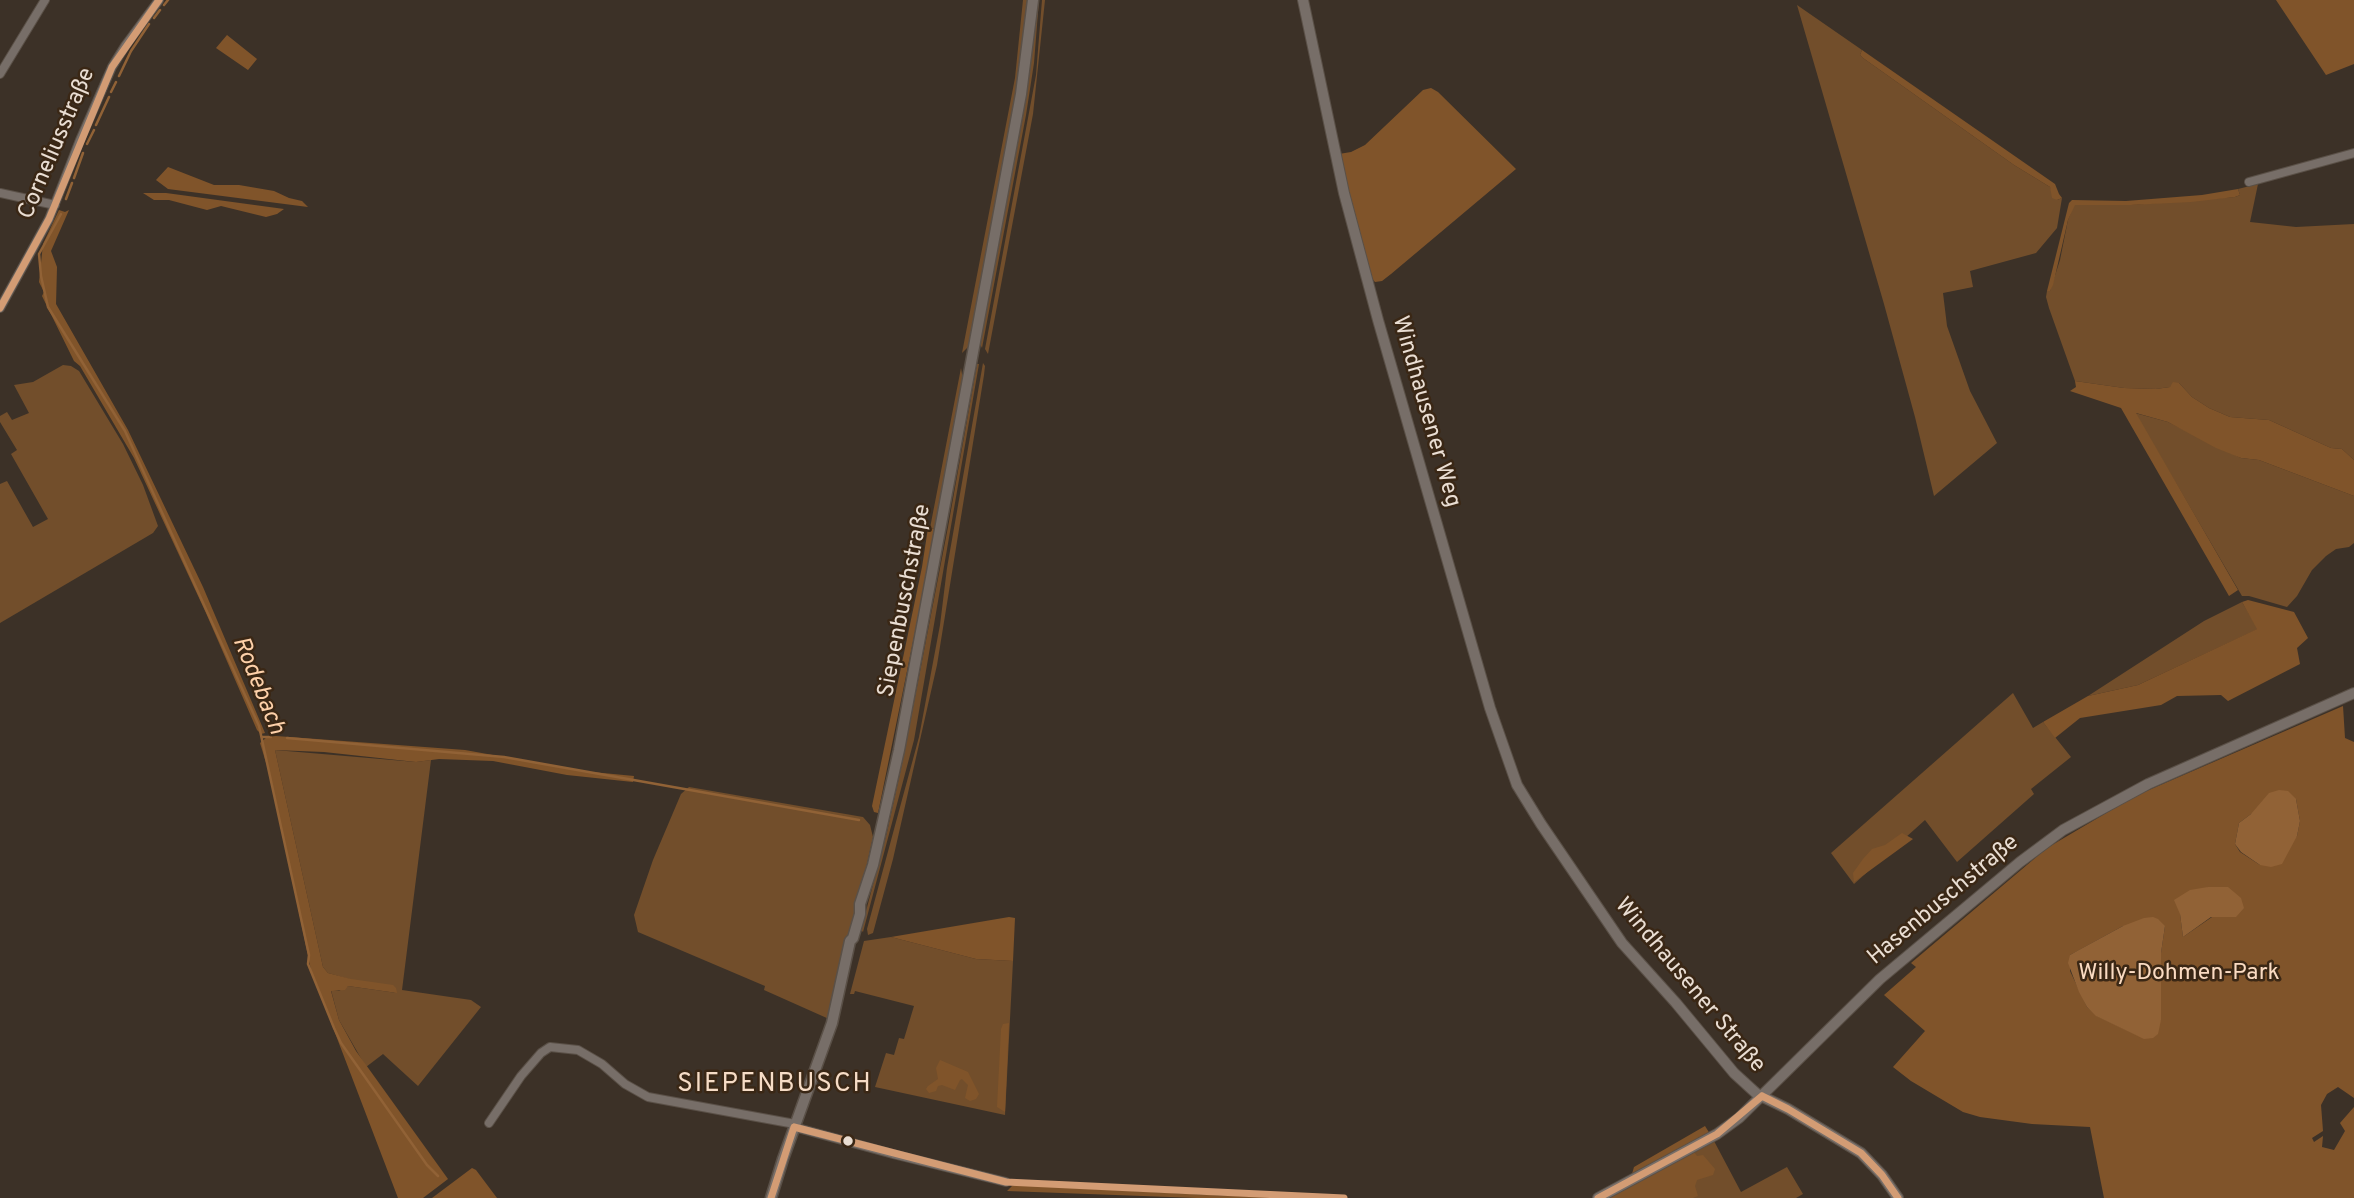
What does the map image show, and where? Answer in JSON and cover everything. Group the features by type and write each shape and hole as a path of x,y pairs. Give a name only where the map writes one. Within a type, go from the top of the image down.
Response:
{"main road":[{"name":"Siepenbuschstraße","path":"771,1198 794,1125 832,1023 850,941 873,865 899,750 1021,94 1032,0"}],"street":[{"path":"0,74 45,0"},
{"name":"Corneliusstraße","path":"0,308 55,205 112,67 159,0"},
{"name":"Windhausener Weg","path":"1303,0 1353,227 1490,708 1517,785 1541,824"},
{"path":"2249,183 2354,153"},
{"path":"0,193 55,205"},
{"name":"Hasenbuschstraße","path":"1598,1198 1717,1134 1762,1096 1880,979 1992,885 2063,830 2148,784 2354,693"},
{"name":"Windhausener Straße","path":"1541,824 1622,943 1746,1086 1861,1153 1882,1175 1898,1198"},
{"path":"489,1123 541,1053 550,1047 578,1050 648,1097 794,1125 893,1154 1006,1182"}],"shaded area":[{"path":"1023,0 1028,0 1021,65 969,346 962,353 1015,78"},
{"path":"1036,0 1039,0 1034,63 1026,115 982,348 980,344 1023,116"},
{"path":"1042,0 1045,0 1033,114 988,354 985,349 1036,75"},
{"path":"1797,5 1862,50 1860,55 1863,58 2014,165 2050,187 2057,200 2062,198 2057,228 2036,253 1970,271 1973,287 1943,293 1947,326 1970,391 1997,443 1934,496 1884,304"},
{"path":"2258,184 2250,222 2296,227 2354,224 2354,460 2342,449 2331,448 2269,420 2230,417 2209,408 2192,397 2179,383 2156,389 2124,388 2075,381 2049,308 2047,291 2050,291 2060,260 2068,220 2074,205 2131,205 2235,197 2240,195 2238,189"},
{"path":"983,363 984,375 937,665 893,859 873,933 868,935 867,929 919,737"},
{"path":"977,364 914,740 863,932 861,930 902,764"},
{"path":"63,365 79,371 123,444 143,485 158,526 153,533 0,623 0,484 7,481 33,527 48,519 11,454 17,450 0,422 0,416 7,412 12,420 29,413 14,385 33,382"},
{"path":"961,368 963,380 936,529 930,528"},
{"path":"2135,413 2168,422 2241,458 2259,460 2354,496 2354,543 2349,547 2336,549 2326,556 2312,570 2297,596 2287,607 2242,596"},
{"path":"2242,602 2258,629 2138,685 2088,696 2204,621"},
{"path":"2013,693 2033,728 2043,722 2071,757 2031,789 2034,794 1957,862 1925,820 1854,884 1831,853"},
{"path":"275,750 416,762 431,760 402,990 471,1000 481,1007 418,1086 383,1054 366,1067 339,1020 331,990 339,991 348,986 397,993 328,973 323,967"},
{"path":"689,787 863,817 870,825 873,837 829,1019 764,990 765,986 638,932 634,915 653,860 681,794"},
{"path":"2288,791 2296,799 2300,821 2297,836 2282,864 2271,867 2260,865 2241,852 2235,844 2239,823 2251,814 2269,793"},
{"path":"2228,887 2241,898 2244,908 2236,917 2211,917 2183,937 2180,914 2174,900 2190,890"},
{"path":"2153,917 2165,926 2161,953 2161,1020 2158,1034 2144,1039 2096,1016 2087,1007 2068,963 2070,955 2123,926"},
{"path":"891,937 976,959 1013,961 1005,1115 875,1087 886,1053 894,1055 899,1038 904,1039 914,1006 855,991 850,994 864,941"},
{"path":"1714,1141 1741,1192 1787,1167 1803,1194 1796,1198 1605,1198"}],"green space":[{"path":"2276,0 2354,0 2354,64 2326,75"},
{"path":"227,35 257,59 248,70 216,48"},
{"path":"1862,50 2055,184 2062,198 2052,198 2050,187 2014,165 1863,58 1860,55"},
{"path":"1431,88 1516,169 1391,274 1382,281 1375,282 1369,275 1339,154 1365,145 1423,90"},
{"path":"168,167 214,185 239,185 274,191 302,201 308,207 168,189 156,180"},
{"path":"2238,189 2240,195 2235,197 2191,202 2075,205 2068,220 2053,285 2050,291 2047,291 2072,200 2126,201 2202,195"},
{"path":"143,193 166,193 284,209 266,217 221,206 207,210 169,200 154,200"},
{"path":"59,210 69,210 51,251 57,267 56,304 128,430 203,587 265,733 261,734 257,730 134,458 80,366 74,361 42,296 44,292 39,282 43,244"},
{"path":"2075,381 2124,388 2156,389 2170,387 2173,382 2179,383 2192,397 2230,417 2269,420 2331,448 2342,449 2354,460 2354,496 2259,460 2241,458 2168,422 2136,413 2238,590 2229,596 2121,408 2070,391 2076,387"},
{"path":"928,528 936,529 878,813 874,812 872,806"},
{"path":"2248,600 2294,612 2308,638 2297,648 2300,664 2228,701 2221,695 2177,696 2161,705 2080,718 2055,738 2043,722 2088,696 2138,685 2257,629 2242,602"},
{"name":"Willy-Dohmen-Park","path":"2343,706 2345,738 2354,742 2354,1098 2338,1087 2327,1094 2321,1105 2323,1131 2312,1138 2314,1142 2323,1136 2322,1147 2334,1150 2345,1131 2340,1123 2354,1107 2354,1198 2104,1198 2090,1127 2032,1124 1963,1112 1893,1067 1925,1031 1884,995 1916,967 1911,963 2047,848 2135,796","holes":["2296,799 2300,821 2297,836 2260,865 2240,852 2235,844 2239,823 2251,814","2208,887 2236,917 2212,917 2183,937 2180,914","2123,926 2165,926 2161,953 2161,1020 2139,1036 2097,1016 2087,1007 2070,971 2070,955"]},
{"path":"267,737 465,750 582,771 634,776 633,782 567,775 493,761 439,759 416,762 324,752 275,750 323,967 328,973 393,985 396,988 397,993 348,986 345,990 331,991 339,1020 356,1051 448,1179 423,1198 398,1198 311,970 271,779 260,743"},
{"path":"1902,833 1913,839 1854,882 1853,873 1872,849 1885,845"},
{"path":"1015,918 1013,961 976,959 891,937"},
{"path":"1009,1023 1005,1112 997,1107 1001,1029 1003,1024"},
{"path":"940,1060 968,1072 979,1094 976,1099 970,1101 965,1098 968,1085 962,1079 955,1090 942,1085 929,1093 926,1089 938,1079 936,1068"},
{"path":"1705,1126 1710,1134 1632,1174 1634,1167"},
{"path":"1694,1152 1697,1156 1703,1155 1715,1169 1713,1175 1697,1180 1695,1186 1698,1196 1605,1198"},
{"path":"472,1168 497,1198 432,1198"},
{"path":"1016,1185 1289,1198 1197,1198 1007,1191"}],"waterway":[{"name":"Rodebach","path":"164,5 168,0"},
{"name":"Rodebach","path":"154,18 160,10"},
{"name":"Rodebach","path":"119,76 149,24"},
{"name":"Rodebach","path":"111,92 116,82"},
{"name":"Rodebach","path":"96,125 109,97"},
{"name":"Rodebach","path":"87,144 94,130"},
{"name":"Rodebach","path":"74,178 83,153"},
{"name":"Rodebach","path":"66,199 72,183"},
{"name":"Rodebach","path":"61,214 39,254 48,307 125,431 259,726 309,955 308,964 334,1028 341,1043 427,1165 438,1176"},
{"path":"262,737 271,737"},
{"path":"287,738 504,757 859,820"}],"transit line":[{"path":"0,308 49,219 112,67 159,0"},
{"path":"1762,1096 1861,1153 1882,1175 1898,1198"},
{"path":"1598,1198 1717,1134 1762,1096"},
{"path":"794,1127 1006,1182 1344,1198"},
{"path":"771,1198 794,1127"}],"district":[{"name":"SIEPENBUSCH","path":"775,1086"}]}
